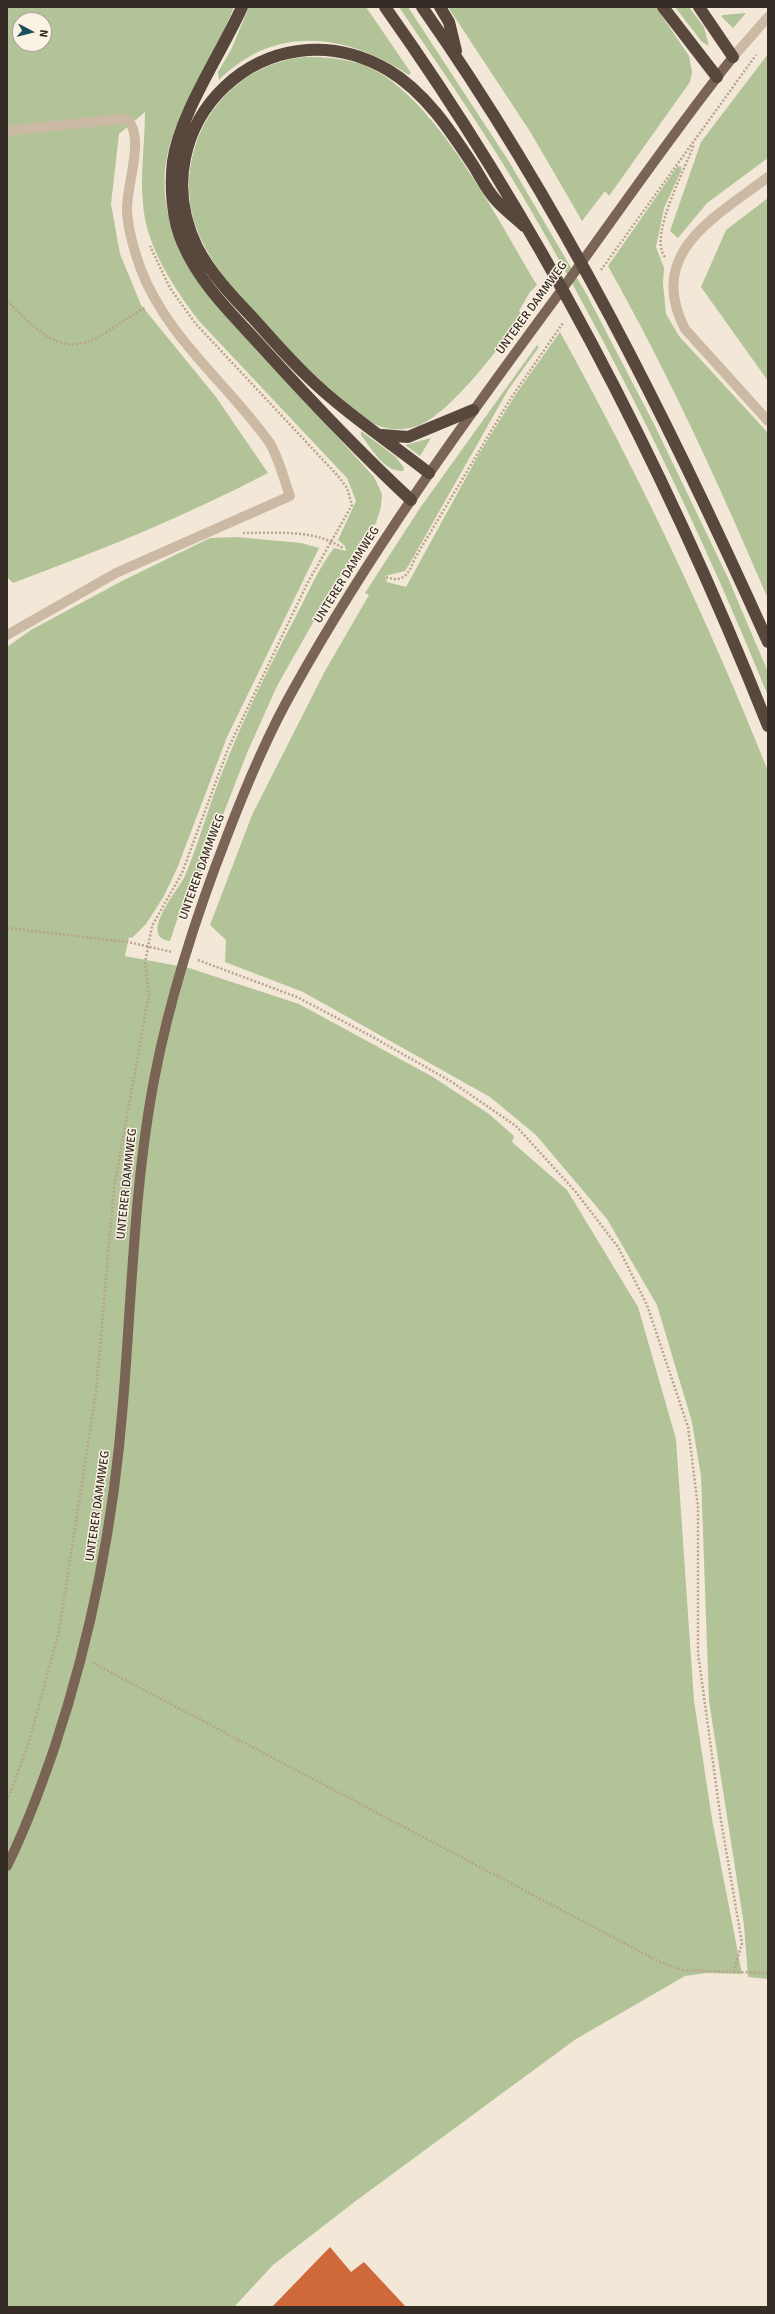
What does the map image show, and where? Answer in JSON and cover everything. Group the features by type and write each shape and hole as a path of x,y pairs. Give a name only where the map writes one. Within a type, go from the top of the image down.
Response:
{"highway":[{"path":"242,7 190,111 177,142 173,161 173,200 182,243 194,266 220,301 353,445 411,500"},
{"path":"385,7 425,63 524,226 631,417 696,554 730,631 768,726"},
{"path":"422,7 458,58 534,179 648,387 700,493 768,642"},
{"path":"440,7 449,22 458,58"},
{"path":"663,7 717,78"},
{"path":"699,7 733,58"},
{"path":"429,473 364,424 307,376 217,278 197,247 186,211 182,181 189,143 210,101 237,73 263,58 276,54 316,49 350,54 370,60 395,75 438,114 495,200 524,226"},
{"path":"380,435 408,437 473,410"}],"main road":[{"name":"UNTERER DAMMWEG","path":"7,1866 39,1793 82,1658 106,1547 115,1484 123,1407 137,1205 149,1107 167,1019 185,956 206,889 246,788 291,694 327,632 429,473 473,410 733,58"}],"street":[{"name":"UNTERER DAMMWEG","path":"733,58 768,17"},
{"path":"7,131 122,119 128,120 133,125 135,138 127,203 128,223 140,269 157,303 270,443 290,496 116,573 7,635"},
{"path":"768,177 696,232 682,254 676,270 674,300 678,315 686,329 768,421"}],"path":[{"path":"621,242 760,50"},
{"path":"676,270 661,252 661,233 668,209 695,141"},
{"path":"147,238 162,275 195,323 338,476 347,488 351,499 350,511 332,541"},
{"path":"7,301 52,341 64,345 80,343 97,338 138,312 157,303"},
{"path":"386,577 394,580 400,579 405,577 410,571 510,398 542,352"},
{"path":"239,533 283,533 320,537 332,541 344,549"},
{"path":"7,928 58,932 135,943 185,956 297,997 371,1036 452,1082 516,1126 575,1191 618,1247 647,1305 688,1427 698,1507 698,1653 720,1813 742,1942 734,1970"},
{"path":"82,1658 660,1962 682,1970 734,1970 768,1972"}],"green space":[{"path":"7,7 234,7 173,135 167,156 164,177 165,198 169,218 183,256 205,291 374,477 382,494 381,507 376,523 336,582 277,686 247,753 190,900 177,920 170,941 161,938 158,931 162,913 184,878 228,757 255,696 275,656 328,556 334,548 346,551 345,546 338,540 356,501 347,478 199,321 171,281 155,251 145,220 142,181 145,112 119,134 111,204 120,254 141,305 216,397 268,473 206,504 142,532 13,583 7,577"},
{"path":"249,7 366,7 411,73 409,75 385,61 361,50 337,44 312,41 288,43 264,49 241,62 219,80 218,72 231,50"},
{"path":"399,7 408,7 508,160 587,295 654,424 728,578 768,672 768,696 713,567 684,504 623,379 590,317 508,171"},
{"path":"448,7 656,7 689,56 692,72 690,82 609,196 605,191 582,221 531,133"},
{"path":"675,7 689,7 704,27 709,46 702,42"},
{"path":"746,13 733,28 721,16 723,15"},
{"path":"768,54 768,158 707,203 678,238 670,231 701,142"},
{"path":"303,57 335,58 366,66 392,81 416,104 440,131 463,163 504,228 537,285 530,292 519,311 523,315 473,379 442,410 427,421 414,427 392,429 374,424 321,381 278,340 237,294 219,270 205,247 195,224 191,209 189,177 195,146 208,118 217,105 235,86 255,72 290,59"},
{"path":"681,166 681,171 664,208 656,247 664,268 663,283 666,314 679,336 768,433 768,599 731,514 673,389 608,266 677,167"},
{"path":"768,198 768,381 701,287 726,230"},
{"path":"560,332 617,439 671,548 721,659 768,771 768,1979 748,1977 744,1925 709,1701 701,1476 692,1422 657,1305 607,1219 536,1135 490,1097 303,992 225,962 226,940 210,925 252,815 325,671 369,595 365,593 420,508 537,345 539,347 508,390 405,571 385,576 387,582 406,587 479,454 516,394"},
{"path":"361,431 396,457 404,468 403,471 390,468 384,464 361,435"},
{"path":"431,438 420,456 405,445"},
{"path":"237,537 301,543 319,548 227,737 178,866 164,896 146,924 132,938 129,937 125,956 189,968 299,1004 433,1077 489,1114 514,1136 512,1142 567,1190 638,1307 676,1439 694,1701 712,1819 742,1974 707,1973 685,1976 576,2039 357,2200 273,2265 234,2307 7,2307 7,647 31,630 120,582 210,538"}],"building":[{"path":"330,2247 351,2272 364,2262 406,2307 272,2307"}]}
